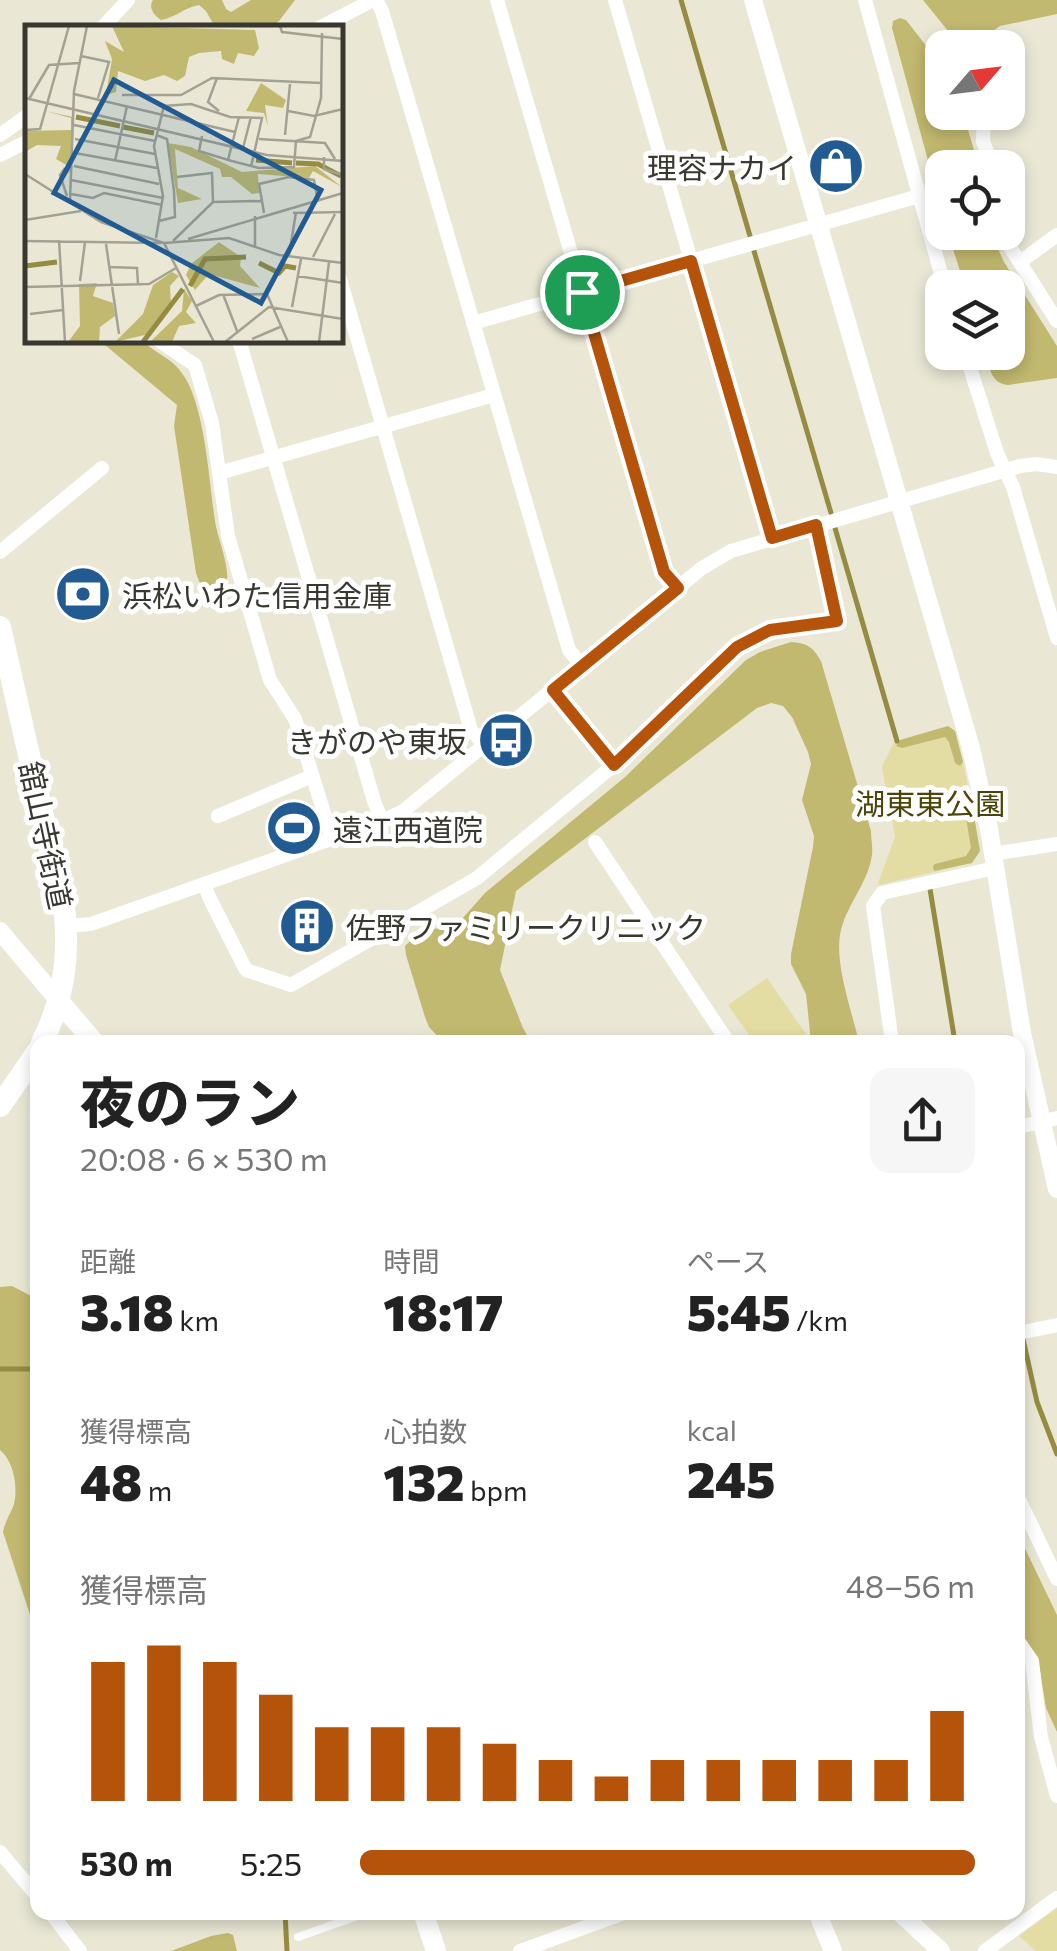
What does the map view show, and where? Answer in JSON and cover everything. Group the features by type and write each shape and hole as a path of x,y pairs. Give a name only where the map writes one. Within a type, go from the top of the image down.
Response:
{"main road":[{"name":"舘山寺街道","path":"0,628 66,926 59,1002 45,1035"},
{"path":"59,1002 88,1035"},
{"path":"0,1106 30,1063"},
{"path":"426,1920 436,1951"}],"street":[{"path":"105,25 128,0"},
{"path":"325,25 374,0 382,11 569,650 582,666"},
{"path":"498,0 664,572 678,588"},
{"path":"615,0 772,538"},
{"path":"865,0 940,270"},
{"path":"758,1 972,748 1024,1035"},
{"path":"0,135 25,116"},
{"path":"0,154 25,142"},
{"path":"473,323 919,196"},
{"path":"1020,262 1057,235"},
{"path":"1012,250 1057,321"},
{"path":"342,286 472,730 485,746"},
{"path":"161,342 195,365 212,423 228,536 270,680 295,719 332,839"},
{"path":"241,342 382,821"},
{"path":"972,370 997,453 1013,487 1057,638"},
{"path":"218,473 494,395"},
{"path":"66,926 91,924 382,821 413,805 678,588 721,556 742,546 1005,470 1037,464 1057,467"},
{"path":"0,552 102,468"},
{"path":"204,884 246,970 291,985 477,878 614,765 737,647 770,630 837,621 816,525"},
{"path":"553,690 614,765"},
{"path":"218,816 312,776"},
{"path":"595,842 723,1035"},
{"path":"891,1035 873,906 882,893 1057,844"},
{"path":"0,931 59,1002"},
{"path":"1025,1039 1049,1120 1057,1188"},
{"path":"1025,1332 1057,1324"},
{"path":"1025,1512 1057,1579"},
{"path":"1025,1651 1032,1661 1041,1736 1057,1796"},
{"path":"0,1852 30,1887"},
{"path":"986,1951 1057,1898"},
{"path":"56,1920 80,1951"},
{"path":"520,1951 606,1920"},
{"path":"820,1920 833,1951"},
{"path":"907,1920 940,1951"}],"lane":[{"path":"298,1937 346,1920"}],"green space":[{"name":"湖東東公園","path":"948,726 955,731 980,851 972,863 879,885 895,837 892,819 887,819 885,806 889,805 882,767 894,742"},
{"path":"767,978 806,1034 749,1035 728,1005"},
{"path":"1057,1908 1057,1951 1036,1951 1019,1936"}],"shaded area":[{"path":"153,0 222,0 231,12 251,0 295,0 274,25 214,25 199,5 161,20 151,6"},
{"path":"923,0 1057,0 1057,14 994,30 947,30"},
{"path":"906,20 925,44 925,130 968,130 974,150 925,150 893,21"},
{"path":"953,250 999,250 1009,270 960,270"},
{"path":"1025,295 1057,346 1057,378 1008,385 994,378 990,370 1025,370"},
{"path":"101,342 142,342 173,363 189,385 201,422 215,521 226,564 226,585 215,598 203,588 196,573 174,426 177,405"},
{"path":"791,642 801,643 821,661 871,831 870,866 843,924 839,947 857,1035 810,1035 806,994 791,964 813,847 814,836 802,800 811,764 792,717 783,706 771,703 757,708 516,891 500,970 527,1035 436,1035 425,1017 405,946 421,931 452,926 461,920 485,893 625,777 746,660"},
{"path":"948,726 955,731 963,762 960,766 955,763 945,737 902,748 896,746 900,740"},
{"path":"966,794 971,798 980,851 972,863 934,871 935,864 966,856 971,848 963,799"},
{"path":"12,1286 30,1295 30,1615 3,1532 15,1492 12,1468 0,1450 0,1287"},
{"path":"1025,1549 1057,1615 1057,1732 1046,1708 1038,1659 1025,1638"},
{"path":"233,1935 237,1951 171,1951 211,1936"}],"waterway":[{"path":"681,0 750,236"},
{"path":"754,251 831,513"},
{"path":"835,528 897,741"},
{"path":"930,889 954,1035"},
{"path":"1025,1348 1037,1402 1057,1454"},
{"path":"0,1369 30,1369"},
{"path":"285,1920 287,1951"}],"place":[{"name":"理容ナカイ","path":"836,166"},
{"name":"浜松いわた信用金庫","path":"83,594"},
{"name":"きがのや東坂","path":"506,740"},
{"name":"遠江西道院","path":"294,828"},
{"name":"佐野ファミリークリニック","path":"307,926"}],"route":[{"path":"691,261 772,538 816,525 837,621 770,630 737,647 614,765 553,690 678,588 664,572 582,292 691,261"}]}
